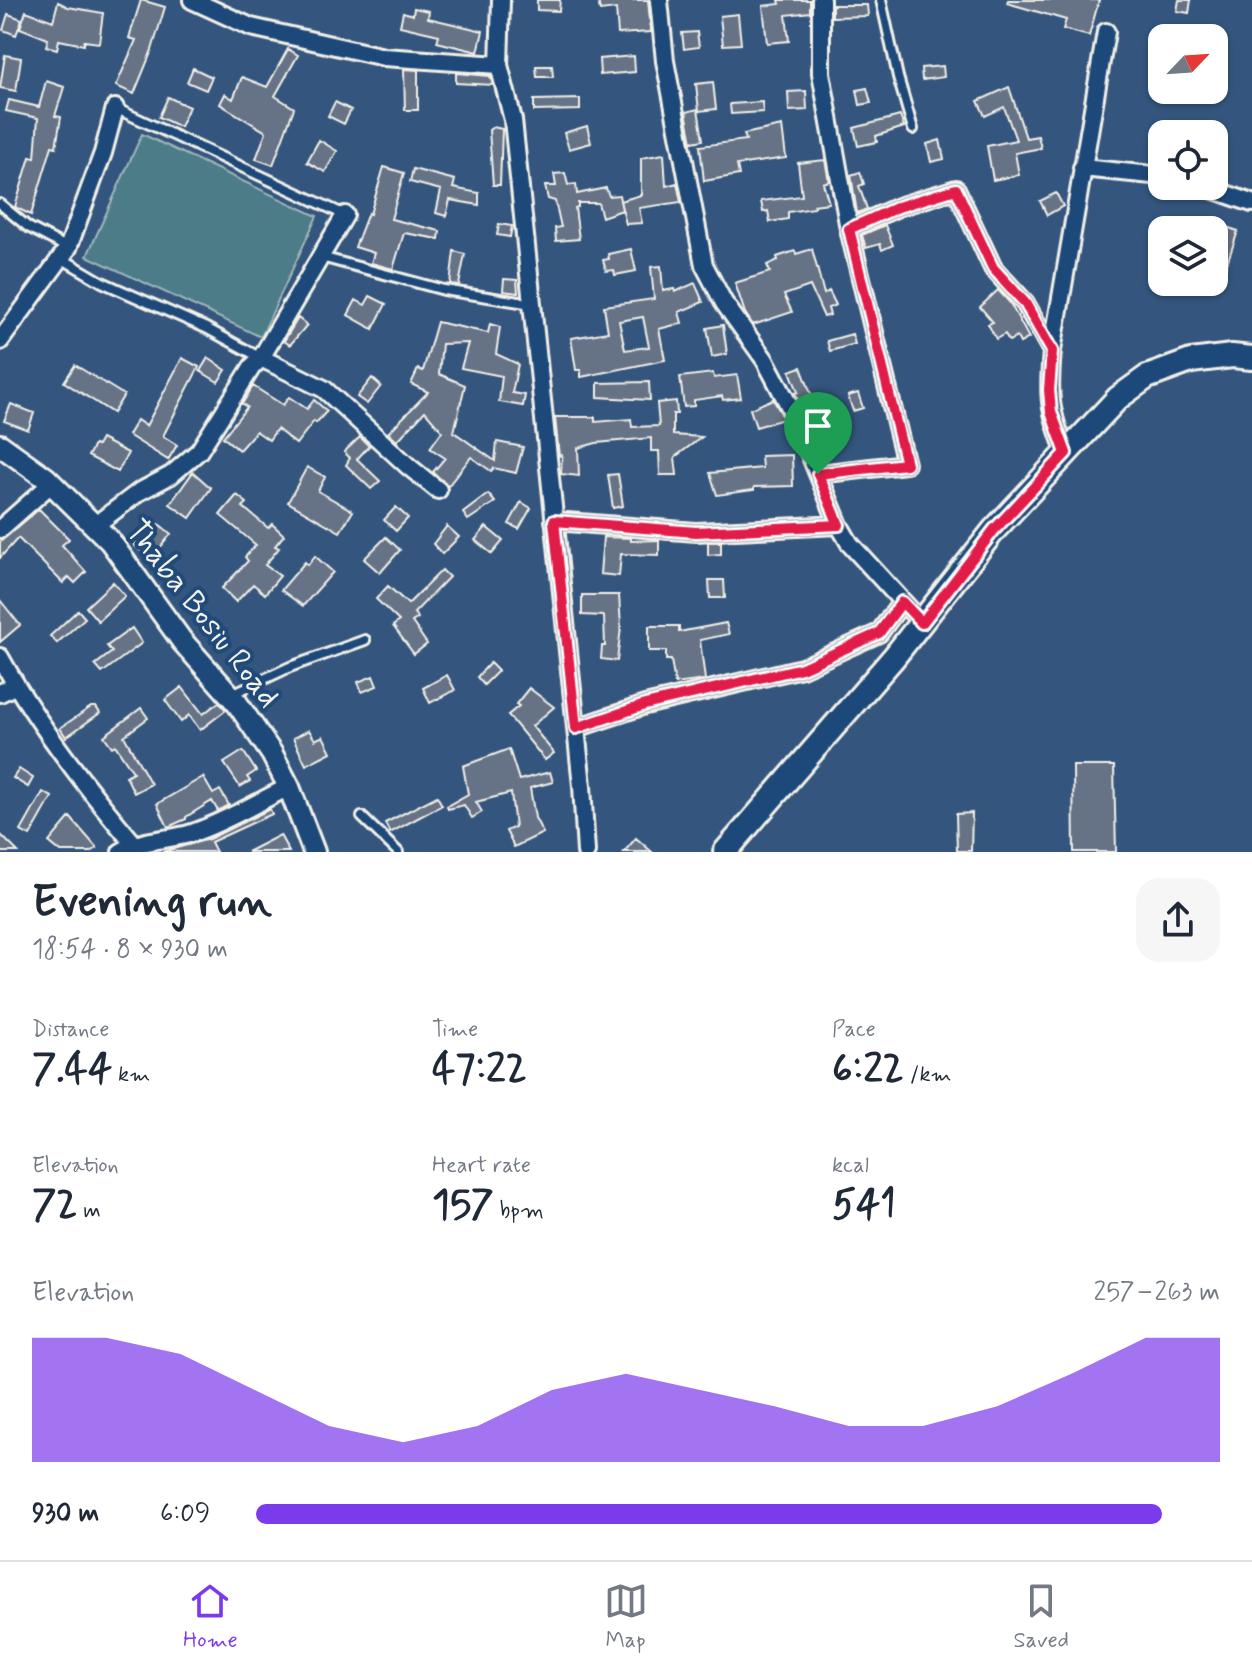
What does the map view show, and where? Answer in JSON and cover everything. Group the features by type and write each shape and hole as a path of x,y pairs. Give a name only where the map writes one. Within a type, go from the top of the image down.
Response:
{"main road":[{"path":"725,852 922,623 994,530 1118,398 1147,377 1191,361 1232,356 1252,358"}],"street":[{"path":"192,0 251,27 384,57 499,65"},
{"path":"501,0 499,65 513,120 586,852"},
{"path":"659,0 665,61 704,265 724,303 765,360 793,413 839,525 850,544 922,623"},
{"path":"818,474 906,464 849,229 821,73 821,0"},
{"path":"1066,453 1051,412 1052,351 1106,32"},
{"path":"0,341 64,253 103,153 115,108"},
{"path":"1082,168 1148,175"},
{"path":"849,229 898,207 956,189 993,268 1025,303 1052,351"},
{"path":"1228,195 1252,203"},
{"path":"94,526 139,492 171,475 199,451 252,367 261,358 345,215"},
{"path":"261,358 324,389 438,490"},
{"name":"Thaba Bosiu Road","path":"0,445 52,483 110,541 182,641 230,695 272,754 289,787 314,852"},
{"path":"0,529 52,483"},
{"path":"554,521 696,532 839,525"},
{"path":"576,728 645,705 802,668 879,633 902,602"},
{"path":"0,657 127,848 197,831 289,787"},
{"path":"0,693 16,685"}],"lane":[{"path":"881,0 913,129"},
{"path":"115,108 345,215"},
{"path":"0,204 102,282 206,328 261,358"},
{"path":"321,257 444,290 532,304"},
{"path":"230,695 290,667 365,640"},
{"path":"362,817 398,852"}],"green space":[{"path":"142,134 317,216 261,337 87,256"}],"building":[{"path":"141,0 165,7 134,94 116,86 136,40 129,38"},
{"path":"537,0 560,0 559,11 537,10"},
{"path":"598,0 648,0 651,32 618,34 616,9 600,11"},
{"path":"779,0 810,0 810,12 786,15 789,41 767,43 763,6 780,4"},
{"path":"1008,0 1099,0 1089,36 1063,29 1066,20 1007,3"},
{"path":"1179,0 1191,0 1189,13 1177,11"},
{"path":"58,2 68,7 103,13 99,43 84,41 84,45 59,40 57,49 46,46 48,39 20,28 26,11 53,21"},
{"path":"832,5 867,5 868,16 832,17"},
{"path":"414,8 429,11 428,18 483,31 478,52 437,42 439,35 400,26 403,12 413,15"},
{"path":"8,14 22,19 16,35 3,30"},
{"path":"738,14 741,44 723,45 720,16"},
{"path":"697,32 699,47 684,49 682,33"},
{"path":"288,49 298,55 275,96 294,108 273,165 256,159 266,132 220,104 225,94 233,99 242,77 267,87"},
{"path":"5,55 21,58 16,91 0,88"},
{"path":"634,56 635,72 600,75 599,59"},
{"path":"536,66 552,66 553,77 537,77"},
{"path":"943,66 944,77 922,80 921,68"},
{"path":"193,68 212,77 206,90 187,82"},
{"path":"404,69 418,70 418,110 405,110"},
{"path":"456,73 490,76 493,85 456,83"},
{"path":"46,81 64,87 55,116 61,117 56,147 52,146 31,215 15,207 30,157 35,158 38,118 6,111 9,100 39,107"},
{"path":"713,82 716,109 699,111 696,84"},
{"path":"1009,87 1026,138 1038,136 1041,148 1015,153 1019,175 993,180 987,146 1016,140 1004,107 985,116 978,101"},
{"path":"867,88 871,103 860,105 857,90"},
{"path":"806,91 807,110 789,111 788,92"},
{"path":"168,97 189,107 180,127 159,117"},
{"path":"580,99 580,110 534,111 534,100"},
{"path":"335,102 351,110 344,124 328,116"},
{"path":"762,102 763,112 731,114 730,104"},
{"path":"698,109 703,140 692,142 686,112"},
{"path":"900,116 904,127 876,136 877,142 858,146 854,128"},
{"path":"587,126 591,143 569,149 564,133"},
{"path":"782,126 786,158 737,165 739,175 704,181 700,146 746,140 744,134"},
{"path":"493,127 502,129 500,185 493,185 489,130"},
{"path":"319,140 337,151 325,172 307,162"},
{"path":"940,140 944,159 931,162 927,144"},
{"path":"664,154 666,186 677,183 681,202 639,208 642,223 626,224 620,201 641,195 641,158"},
{"path":"825,160 829,181 823,183 829,203 788,212 788,219 770,222 768,211 763,212 761,201 802,196 798,163"},
{"path":"384,167 404,173 391,219 440,231 439,239 404,233 393,269 371,263 374,253 355,247 370,214"},
{"path":"413,169 455,180 453,188 479,193 479,205 450,200 446,216 436,213 441,190 410,182"},
{"path":"860,172 864,184 859,186 867,209 857,213 851,175"},
{"path":"565,173 568,185 576,184 577,194 606,188 609,196 619,195 622,210 602,217 598,203 578,203 575,208 579,239 556,241 555,228 561,227 555,201 548,199 545,186 556,186 554,174"},
{"path":"1056,193 1063,206 1047,215 1040,201"},
{"path":"499,224 512,226 510,237 497,235"},
{"path":"885,225 893,245 882,250 880,244 866,248 862,235"},
{"path":"1228,228 1238,231 1228,260"},
{"path":"631,249 636,271 615,275 614,270 606,271 603,260 609,259 608,254"},
{"path":"812,249 824,294 829,291 836,305 828,308 830,315 824,317 810,286 784,295 792,312 753,325 745,313 735,283 770,272 767,265 778,260 777,257"},
{"path":"454,251 465,254 459,285 450,284"},
{"path":"661,266 663,291 674,289 675,292 695,283 703,302 679,312 682,323 659,329 665,360 581,377 581,370 576,370 571,338 608,332 604,306 654,299 651,267","holes":["643,317 649,347 625,350 619,321"]},
{"path":"504,279 517,280 518,293 503,291"},
{"path":"998,290 1010,303 1029,338 1020,343 1017,337 1009,341 1005,334 996,339 988,324 993,322 980,307"},
{"path":"370,296 386,304 373,329 348,315 356,300 365,305"},
{"path":"298,318 307,325 290,345 284,341"},
{"path":"437,322 488,333 490,324 500,327 496,354 518,364 512,393 525,395 523,406 499,402 502,376 461,368 468,343 442,344 439,374 465,385 454,432 495,461 497,442 523,447 516,473 494,468 491,471 471,457 448,486 433,472 445,458 430,448 442,431 425,411 397,441 388,433 428,392 411,384 418,369 423,371"},
{"path":"723,325 727,354 712,357 707,328"},
{"path":"852,334 855,344 830,351 827,341"},
{"path":"182,358 199,367 163,436 177,445 168,460 128,435 137,420 146,426"},
{"path":"208,358 226,370 218,382 200,371"},
{"path":"75,365 124,395 113,413 64,382"},
{"path":"801,367 813,399 801,404 790,371"},
{"path":"713,373 714,378 737,375 741,398 723,400 722,396 694,400 694,406 684,407 680,377"},
{"path":"372,378 381,386 367,404 357,397"},
{"path":"649,382 650,400 598,397 598,383"},
{"path":"253,386 283,405 289,397 307,409 314,400 327,411 316,423 314,421 296,444 277,429 269,440 256,431 239,450 223,437 247,407 242,404"},
{"path":"858,393 863,408 853,411 848,396"},
{"path":"773,399 784,419 756,427 750,409"},
{"path":"676,401 673,435 702,437 675,457 677,475 660,475 659,451 651,451 651,438 596,443 578,448 579,476 561,474 562,455 559,456 555,417 595,417 595,422 631,419 632,427 659,426 657,403"},
{"path":"11,404 34,413 28,430 4,421"},
{"path":"360,437 369,446 357,459 380,481 371,489 346,465 350,458 344,452"},
{"path":"101,439 128,453 118,472 88,456"},
{"path":"792,455 793,486 754,487 754,490 717,495 710,473 762,468 761,456"},
{"path":"307,467 325,477 318,491 353,511 340,532 288,502"},
{"path":"193,472 211,488 190,518 170,504"},
{"path":"618,474 623,506 613,508 608,475"},
{"path":"488,494 495,502 468,520 463,513"},
{"path":"237,495 247,503 243,507 268,528 272,524 284,535 275,546 279,548 265,565 280,576 265,594 253,584 236,602 222,588 248,561 245,557 256,545 220,515"},
{"path":"521,502 531,508 519,529 509,524"},
{"path":"396,507 408,518 396,531 384,520"},
{"path":"39,509 69,539 62,545 86,572 75,583 69,577 63,583 18,538 0,558 0,542"},
{"path":"154,520 171,534 151,559 134,545"},
{"path":"447,526 459,537 442,554 433,544"},
{"path":"486,527 503,541 492,554 475,540"},
{"path":"386,537 400,550 380,573 364,559"},
{"path":"603,537 631,538 631,541 659,540 659,555 621,554 619,576 600,574"},
{"path":"708,542 721,542 721,554 708,555"},
{"path":"315,556 333,572 303,606 281,590 305,562 308,565"},
{"path":"442,570 449,577 414,613 418,618 412,622 427,644 414,654 393,626 399,621 376,599 388,586 408,604"},
{"path":"709,580 724,580 725,598 710,598"},
{"path":"113,582 125,596 98,621 86,607"},
{"path":"582,595 619,595 621,627 617,661 601,659 602,646 605,646 604,616 582,615"},
{"path":"0,600 20,625 0,642"},
{"path":"78,610 85,618 57,643 50,636"},
{"path":"726,623 729,634 700,640 705,680 675,684 671,660 666,660 666,651 649,651 649,626 679,626 679,632"},
{"path":"132,628 142,643 102,673 95,665 112,652 107,646"},
{"path":"490,663 498,671 484,685 477,677"},
{"path":"447,675 455,690 430,703 423,688"},
{"path":"373,676 377,686 362,692 358,682"},
{"path":"182,687 203,714 219,702 226,710 200,730 189,715 181,722 165,700"},
{"path":"529,688 554,707 532,726 554,753 545,760 508,715 519,706 516,704"},
{"path":"91,707 96,707 100,713 66,737 60,728"},
{"path":"141,708 148,718 124,736 151,784 134,793 126,776 133,772 115,745 112,747 104,736"},
{"path":"309,730 315,740 323,736 331,752 306,765 293,738"},
{"path":"509,749 519,780 550,772 553,782 530,788 535,818 543,833 514,847 506,831 515,827 511,793 476,802 482,812 472,818 464,805 448,809 447,806 468,794 463,766"},
{"path":"243,751 256,771 247,777 250,781 240,787 224,763"},
{"path":"1073,766 1114,766 1116,852 1074,852"},
{"path":"19,769 33,778 28,787 13,778"},
{"path":"203,777 213,794 220,790 229,805 218,811 212,801 168,827 157,804"},
{"path":"43,792 52,797 30,836 21,831"},
{"path":"437,796 442,805 390,833 385,823"},
{"path":"270,809 272,814 211,842 216,852 162,852 209,839"},
{"path":"972,813 971,851 957,851 956,814"},
{"path":"70,817 97,848 91,852 61,852 49,842"},
{"path":"0,834 18,852 0,852"},
{"path":"280,835 289,852 247,852"},
{"path":"636,838 652,852 624,852"}],"route":[{"path":"956,189 993,268 1025,303 1052,351 1051,412 1066,453 994,530 922,623 902,602 879,633 802,668 645,705 576,728 554,521 696,532 839,525 818,474 906,464 849,229 898,207 956,189"}]}
